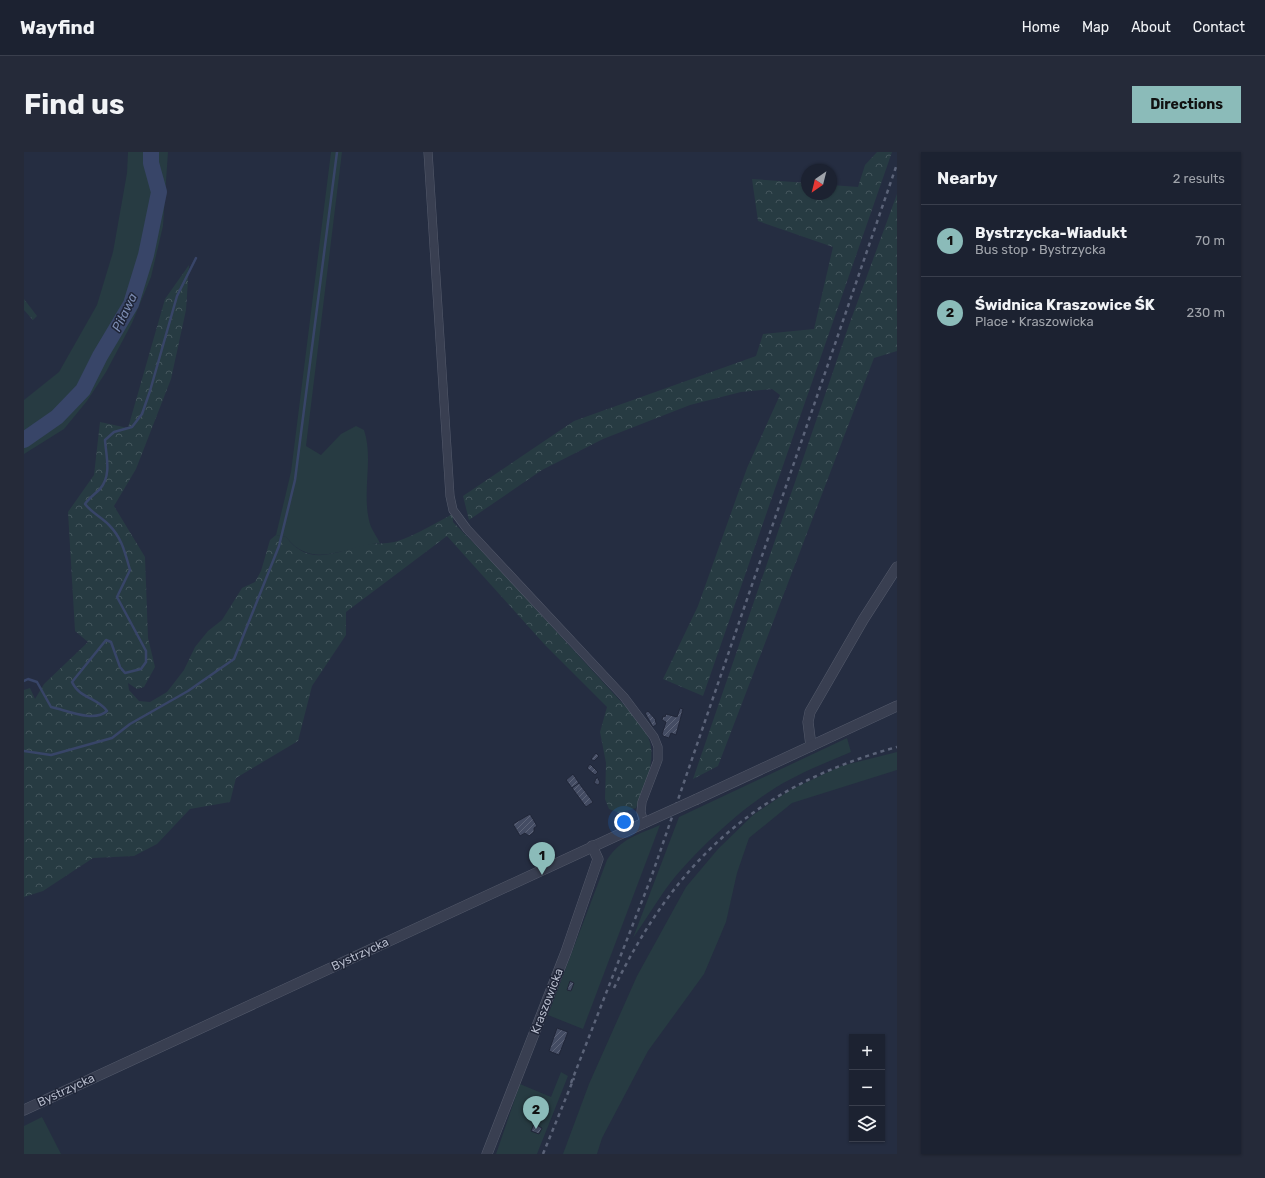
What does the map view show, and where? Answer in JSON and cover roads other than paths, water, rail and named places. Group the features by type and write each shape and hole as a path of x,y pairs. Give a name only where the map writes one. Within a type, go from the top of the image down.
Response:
{"street":[{"path":"428,152 450,496 453,510 467,529 624,697 654,737 658,747 658,760 642,802 641,812 644,823"},
{"path":"811,746 808,722 810,712 863,620 897,567"},
{"name":"Bystrzycka","path":"24,1110 897,706"},
{"name":"Kraszowicka","path":"488,1154 566,952 598,859 592,846"}],"waterway":[{"name":"Piława","path":"24,440 57,417 83,390 100,356 131,304 146,255 159,192 151,163 151,152"},
{"path":"24,751 51,755 112,738 130,724 188,691 234,659 279,546 295,480 337,152"},
{"path":"24,681 28,679 37,682 51,707 80,715 95,716 107,711 99,703 79,691 72,682 106,640 111,642 120,667 125,673 141,669 146,662 146,651 117,597 130,570 122,546 117,535 109,525 85,504 100,489 106,478 107,465 105,440 114,432 132,427 142,414 177,296 196,258"}],"railway":[{"path":"571,1083 651,878 897,164"},
{"path":"614,988 639,942 665,901 695,865 727,833 763,806 803,783 848,763 897,747"},
{"path":"543,1154 574,1078"}],"place":[{"name":"Bystrzycka-Wiadukt","path":"542,875"},
{"name":"Świdnica Kraszowice ŚK","path":"536,1129"}]}
